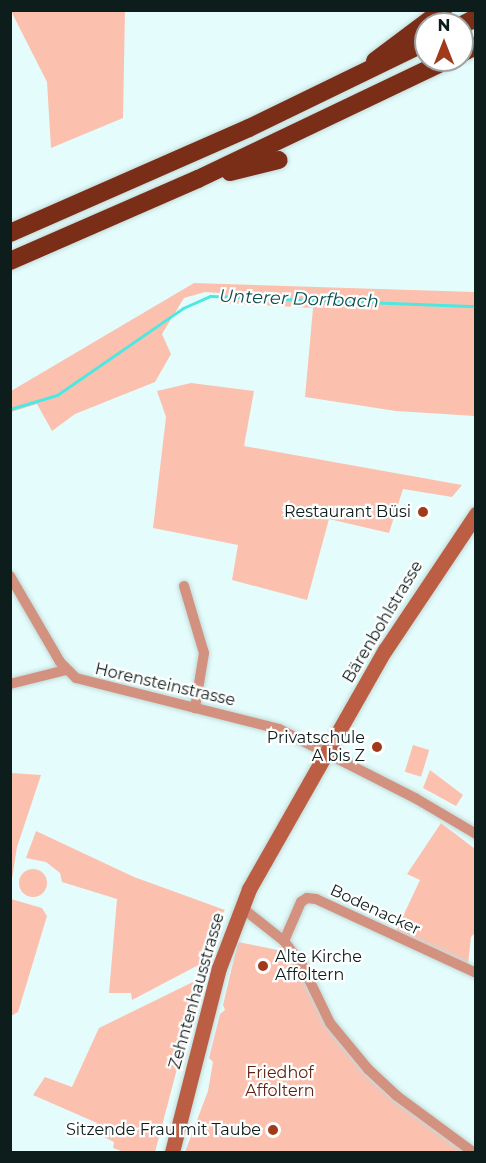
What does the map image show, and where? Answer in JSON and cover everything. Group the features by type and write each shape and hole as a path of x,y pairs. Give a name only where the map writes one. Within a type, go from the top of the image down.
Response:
{"highway":[{"path":"356,76 398,40 443,10"},
{"path":"10,233 414,48"},
{"path":"10,261 198,179 422,72"},
{"path":"198,179 279,160"}],"street":[{"name":"Bärenbohlstrasse","path":"326,753 385,650 476,514"},
{"path":"10,576 66,670 30,682 10,684"},
{"path":"184,586 204,652 195,708"},
{"name":"Horensteinstrasse","path":"66,670 88,683 279,729 476,834"},
{"name":"Zehntenhausstrasse","path":"172,1152 219,968 241,907 273,842 326,753"},
{"name":"Bodenacker","path":"284,941 301,902 307,898 316,899 476,973"},
{"path":"241,907 284,941 303,964 342,1041 397,1096 473,1152"}],"green space":[{"path":"11,11 125,11 123,118 51,148 47,82"},
{"path":"194,283 475,292 475,416 396,411 305,397 313,308 220,303 220,293 205,292 184,298 162,334 171,354 155,382 75,414 52,431 37,404 11,412 11,391"},
{"path":"191,383 254,391 244,446 462,485 452,497 403,489 389,533 329,519 307,600 232,580 238,545 153,528 166,417 157,391"},
{"path":"413,745 429,750 421,777 405,772"},
{"path":"430,770 463,795 456,806 423,788"},
{"path":"11,773 41,775 17,847 11,885"},
{"path":"441,823 475,849 475,933 471,937 468,964 396,931 420,880 407,874"},
{"path":"36,831 134,877 225,910 206,936 208,960 132,1000 131,993 109,993 117,899 62,882 60,873 46,862 26,858"},
{"path":"33,869 43,873 47,883 43,893 33,897 23,893 19,883 23,873"},
{"path":"11,899 42,908 47,916 18,1012 11,1016"},
{"name":"Friedhof Affoltern","path":"238,942 288,952 345,1050 466,1152 185,1152 208,1091 213,1062 209,1058 220,1014 225,1010 223,1005"},
{"path":"201,978 155,1152 124,1152 113,1148 114,1142 94,1132 97,1123 33,1095 45,1077 72,1087 99,1028"}],"waterway":[{"name":"Unterer Dorfbach","path":"10,409 57,395 183,308 210,296 476,306"}],"place":[{"name":"Restaurant Büsi","path":"423,512"},
{"name":"Privatschule A bis Z","path":"377,747"},
{"name":"Alte Kirche Affoltern","path":"263,966"},
{"name":"Sitzende Frau mit Taube","path":"273,1130"}]}
